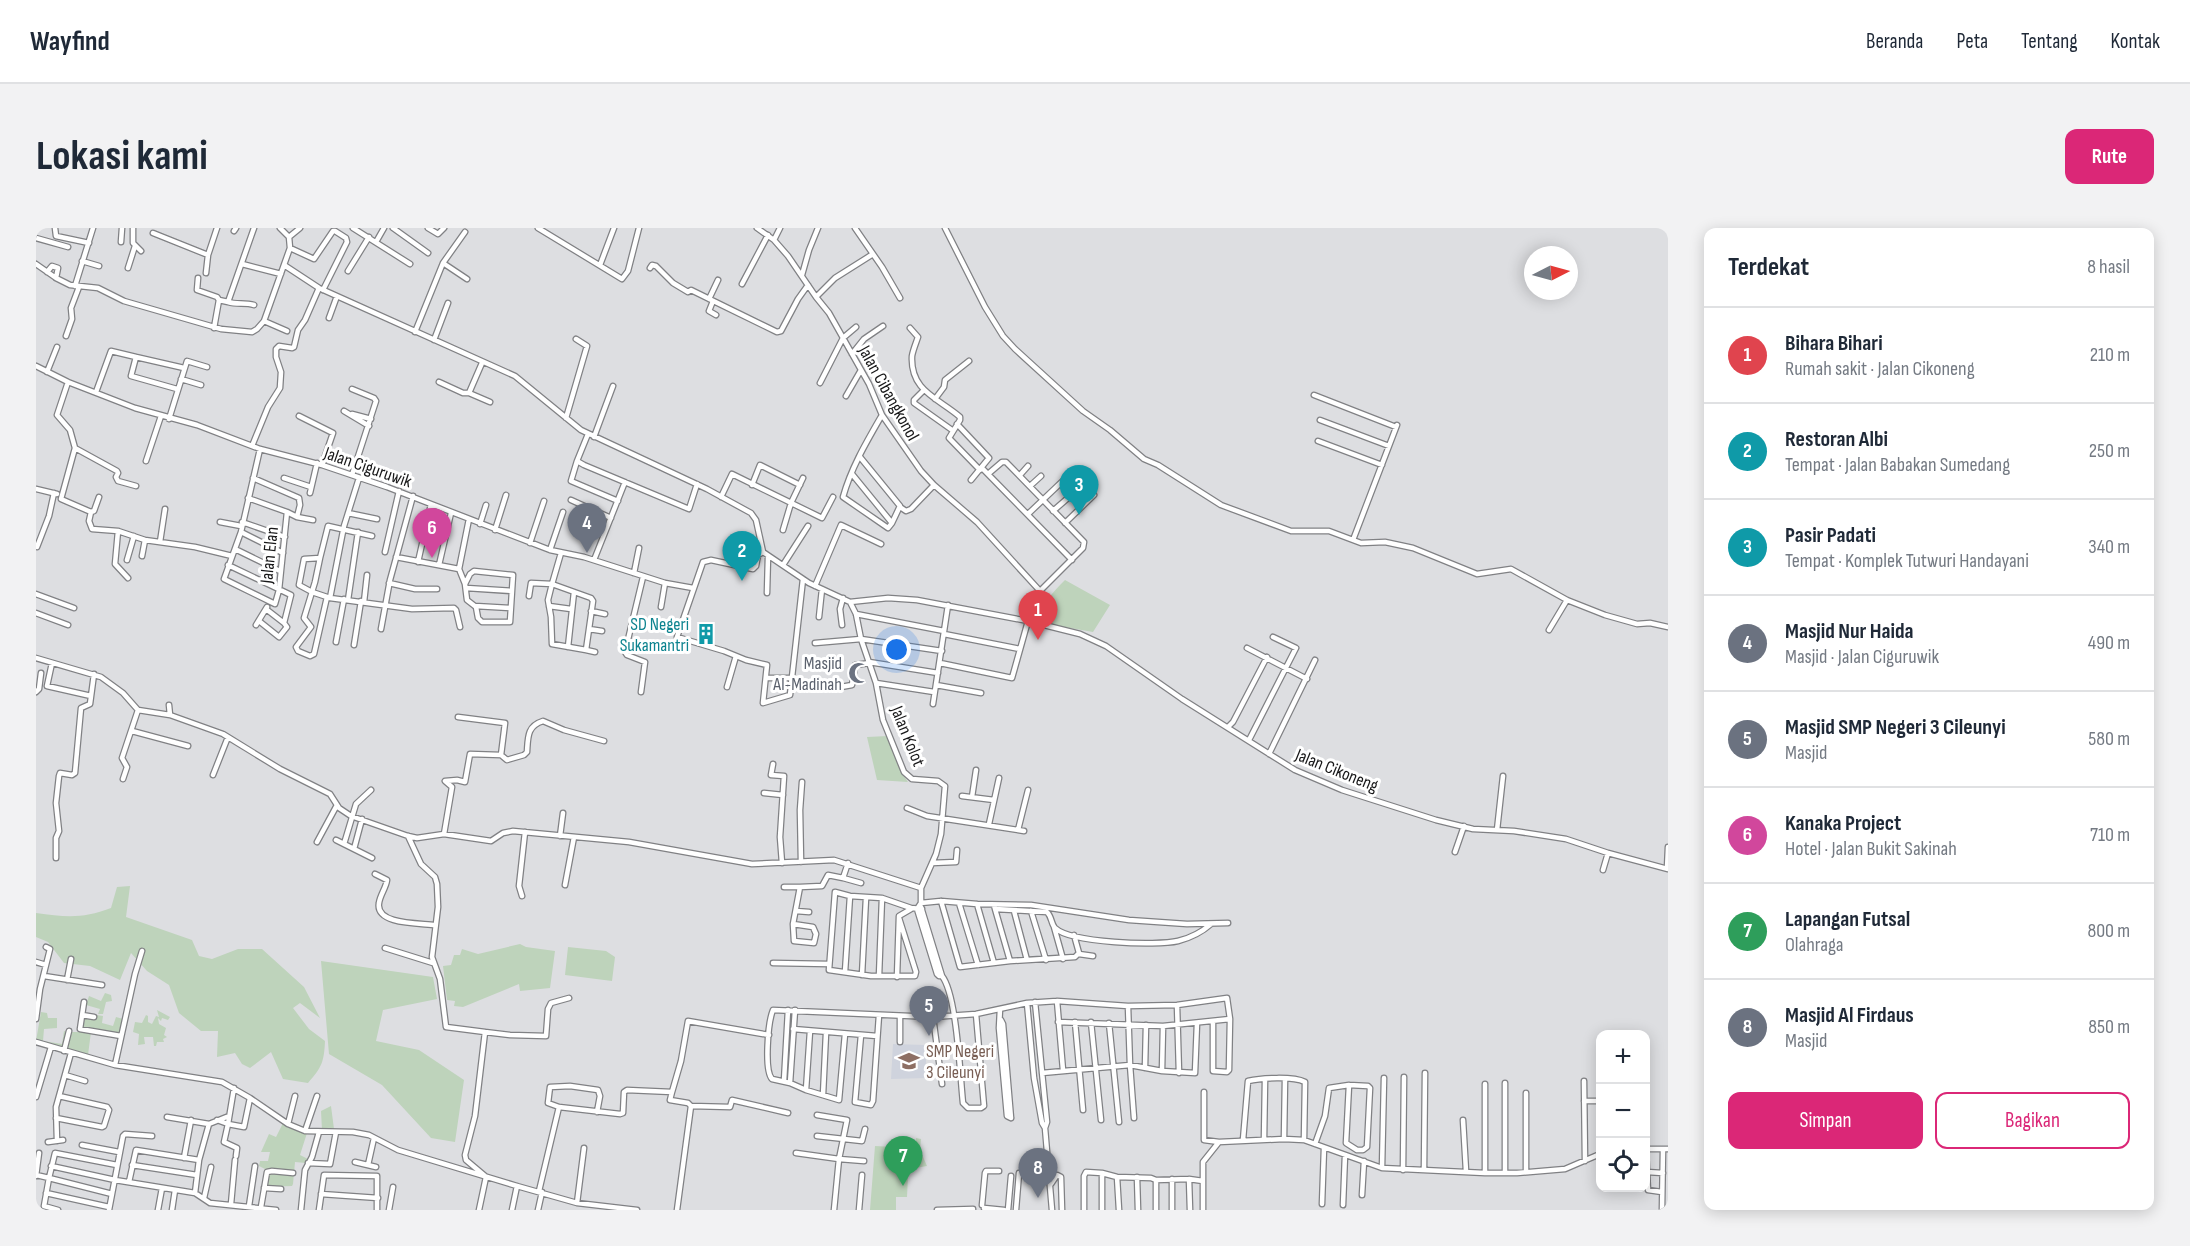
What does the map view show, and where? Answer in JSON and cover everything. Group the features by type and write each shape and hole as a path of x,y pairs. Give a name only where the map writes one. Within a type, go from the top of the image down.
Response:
{"street":[{"path":"55,228 56,236 89,243"},
{"path":"66,336 72,319 69,305 77,287 82,261 93,228"},
{"path":"121,242 122,228"},
{"path":"133,228 132,242 141,251"},
{"path":"206,273 208,255 217,228"},
{"path":"228,302 254,228"},
{"path":"289,237 300,228"},
{"path":"353,228 410,264"},
{"path":"376,242 384,228"},
{"path":"393,228 428,253"},
{"path":"429,228 438,234 444,228"},
{"path":"540,228 623,279 628,271 639,228"},
{"path":"600,265 614,228"},
{"name":"Jalan Cibangkonol","path":"756,228 774,240 829,314 861,370 882,415 900,444 934,485 977,522 1040,591"},
{"path":"774,240 780,228"},
{"path":"802,275 808,250 818,228"},
{"path":"855,228 900,298"},
{"path":"945,228 985,307 1003,336 1078,407 1144,459 1232,510 1291,531 1329,531 1361,543 1385,542 1413,548 1477,574 1511,569 1568,600 1605,615 1637,624 1650,623 1668,627"},
{"path":"36,264 56,278 77,287 98,288 124,301 214,327 252,332 264,321 290,248 289,237 282,229"},
{"path":"252,446 281,383 276,349 282,346 293,348 298,330 346,242 346,238 333,231 314,259 290,248"},
{"path":"415,332 443,264 465,232"},
{"path":"153,233 208,255"},
{"path":"742,284 768,235"},
{"path":"348,271 369,237"},
{"path":"36,238 68,247"},
{"path":"129,268 135,246"},
{"path":"816,297 835,278 873,254"},
{"path":"82,261 99,266"},
{"path":"242,264 281,273"},
{"path":"443,264 467,279"},
{"path":"284,265 321,289 519,378 588,434 697,484 754,516 766,554 767,593"},
{"path":"650,268 652,265 656,266 688,292 691,290 780,332 808,285"},
{"path":"47,272 52,266 58,268 56,278"},
{"path":"198,278 197,290 218,297 219,300 241,305 248,302 254,305"},
{"path":"716,315 709,311 718,280"},
{"path":"329,318 337,296"},
{"path":"214,327 219,300"},
{"path":"434,340 448,303"},
{"path":"264,321 287,331"},
{"path":"852,354 864,339 883,326"},
{"path":"820,382 843,338 856,327"},
{"path":"910,328 918,337 912,357 916,378 923,391 958,415 960,420 949,436 951,441 988,474 1072,560"},
{"path":"566,418 587,346 576,339"},
{"path":"47,372 57,347"},
{"path":"96,392 111,351 184,368"},
{"path":"136,357 131,376 177,389"},
{"path":"169,418 188,361 207,367"},
{"path":"935,399 944,387 946,378 969,361"},
{"path":"469,393 482,363"},
{"name":"Jalan Ciguruwik","path":"36,366 68,382 161,417 197,425 260,449 320,464 399,491 550,550 594,560 665,583 693,588"},
{"path":"846,396 861,370"},
{"path":"181,379 201,386"},
{"path":"68,382 57,415 70,430 75,448 73,462 61,495 64,501 91,512"},
{"path":"439,382 490,402"},
{"path":"594,437 613,386"},
{"path":"352,389 376,399 352,475"},
{"path":"923,391 914,400 914,404 952,430"},
{"path":"1314,395 1397,426 1353,540"},
{"path":"369,426 344,411 371,419"},
{"path":"882,415 843,495 845,500 885,528 892,523 900,507"},
{"path":"299,416 333,433 310,494"},
{"path":"146,461 161,417"},
{"path":"1320,420 1389,446"},
{"path":"957,424 989,456 989,461 971,480"},
{"path":"588,434 570,478 572,482 618,501"},
{"path":"1318,441 1382,465"},
{"path":"75,448 117,471 118,482 136,486"},
{"path":"260,449 235,549 224,579 273,603"},
{"path":"860,457 900,507 906,511 911,509 934,485"},
{"path":"577,461 689,509 697,484"},
{"path":"939,663 1012,678 1028,621 1040,591 1085,545 1004,461 988,474"},
{"path":"752,485 760,465 800,485"},
{"path":"1020,475 1028,466"},
{"path":"721,496 732,474 822,518 833,497"},
{"path":"852,474 892,523"},
{"path":"1030,486 1041,476"},
{"path":"1028,514 1068,476"},
{"path":"253,478 300,498 297,517"},
{"path":"284,478 311,487"},
{"path":"359,478 343,530 329,598 313,656 296,648 311,627 304,618 327,526 343,530 358,532 372,536"},
{"path":"783,530 791,503 803,478"},
{"path":"1053,511 1090,478"},
{"path":"594,560 625,482"},
{"path":"36,489 61,495"},
{"path":"385,552 399,491"},
{"path":"37,548 49,516 54,493"},
{"path":"495,530 506,495"},
{"path":"1065,523 1094,495"},
{"path":"381,629 389,583 413,496"},
{"path":"99,497 89,521 92,529 118,531 145,540 195,547 232,556"},
{"name":"Jalan Elan","path":"248,498 287,512 279,591 273,603 257,623 279,637 287,627 284,623"},
{"path":"530,543 544,501"},
{"path":"572,501 612,518"},
{"path":"418,562 431,504"},
{"path":"480,524 486,505"},
{"path":"160,542 165,509"},
{"path":"287,512 297,517 313,520"},
{"path":"550,550 563,512"},
{"path":"348,513 377,519"},
{"path":"439,565 451,513"},
{"path":"469,519 459,569 467,600 475,606 510,608"},
{"path":"220,522 285,537"},
{"path":"815,586 840,525 881,544"},
{"path":"241,526 283,553"},
{"path":"575,532 578,526 604,533"},
{"path":"783,566 808,526"},
{"path":"118,531 115,564 128,578"},
{"path":"336,642 358,532"},
{"path":"127,560 134,536"},
{"path":"142,556 145,540"},
{"path":"634,573 639,548"},
{"path":"235,549 280,572"},
{"path":"561,553 548,600 552,644 595,652"},
{"path":"803,579 790,695 764,703 762,701 767,678 766,664 677,637 704,561 711,560 753,569 756,566 758,555 766,554 815,586 850,602"},
{"path":"396,557 459,569"},
{"path":"320,558 304,560 299,586 329,598 412,609 454,608 460,627"},
{"path":"228,565 292,596 284,623 266,609"},
{"path":"465,586 470,574 474,571 514,576 510,623 484,622 479,619 475,606"},
{"path":"354,645 367,575"},
{"path":"641,692 645,662 627,655 626,652 643,577"},
{"path":"389,583 415,589 437,589"},
{"path":"529,596 531,583 552,584 592,600 586,650"},
{"path":"661,607 665,583"},
{"path":"465,586 512,591"},
{"path":"819,617 822,589"},
{"path":"568,647 574,592"},
{"path":"36,594 74,608"},
{"path":"842,625 840,612 843,598"},
{"name":"Jalan Cikoneng","path":"850,602 901,598 1028,621 1080,634 1106,646 1182,699 1295,770 1342,790 1436,820 1464,826 1534,833 1566,839 1667,869"},
{"path":"1549,630 1568,600"},
{"name":"Jalan Kolot","path":"850,602 856,614 861,639 876,683 883,720 904,772 912,779 938,781 945,786 939,844 921,888"},
{"path":"549,606 571,609"},
{"path":"933,704 948,608"},
{"path":"591,611 605,614"},
{"path":"36,614 68,625"},
{"path":"856,614 1020,649"},
{"path":"588,629 602,631"},
{"path":"1249,741 1296,648 1273,637"},
{"path":"814,643 861,639 942,651"},
{"path":"1247,648 1307,679"},
{"path":"728,687 736,656"},
{"path":"1228,727 1233,722 1267,657"},
{"path":"36,658 94,674 116,688 138,710 170,715 228,737 279,769 330,794 343,812 408,836 417,838 444,834 491,841 507,831 525,832 629,842 752,864 834,860 921,888 918,907 942,976 948,986 954,1016 963,1103 968,1108 984,1106 976,1014"},
{"path":"1269,754 1315,660"},
{"path":"52,663 47,686 92,696"},
{"path":"841,687 854,683 855,665 870,663 938,673"},
{"path":"36,692 39,689 39,672 49,674"},
{"path":"56,858 56,838 59,831 56,807 59,776 60,773 72,775 75,772 81,708 90,704 94,674"},
{"path":"767,678 791,678"},
{"path":"876,683 934,692"},
{"path":"936,685 981,693"},
{"path":"169,705 170,715"},
{"path":"123,779 127,767 122,758 138,710"},
{"path":"458,717 505,723 501,755"},
{"path":"444,834 452,788 445,781 465,782 470,754 501,755 507,760 526,754 531,728 543,721 564,730 604,741"},
{"path":"132,730 188,746"},
{"path":"213,775 228,737"},
{"path":"773,764 771,775 784,776 780,837 782,863"},
{"path":"972,797 976,770"},
{"path":"1497,830 1503,776"},
{"path":"989,824 999,778"},
{"path":"801,862 802,782"},
{"path":"344,844 351,816 360,799 371,790"},
{"path":"1018,830 1029,790"},
{"path":"764,793 783,795"},
{"path":"962,796 994,800"},
{"path":"317,842 338,805"},
{"path":"907,808 927,816 1024,831"},
{"path":"560,836 563,813"},
{"path":"354,849 362,819"},
{"path":"1455,852 1464,826"},
{"path":"522,896 519,886 525,832"},
{"path":"408,836 423,866 436,881 438,907 432,953 433,963 440,979 446,1027 510,1035 546,1036 548,1009 551,1003 569,998"},
{"path":"565,885 573,837"},
{"path":"336,840 372,858"},
{"path":"1667,869 1668,847"},
{"path":"932,863 956,862 957,850"},
{"path":"1603,870 1608,853"},
{"path":"843,878 848,863"},
{"path":"375,874 387,880 378,905 386,917 393,921 435,925"},
{"path":"784,886 822,886 828,875 861,883"},
{"path":"793,924 813,927 815,930 814,944 794,941 793,924 800,887"},
{"path":"899,918 916,974 914,977 831,972 829,964 834,894 837,892 850,896 882,898 918,907"},
{"path":"845,972 850,896"},
{"path":"862,975 867,898"},
{"path":"879,976 882,898"},
{"path":"941,901 960,967 1010,961 1063,959 1076,957 1078,954 1093,956"},
{"path":"897,977 899,918 902,913 941,901 1047,912 1051,916 1063,959"},
{"path":"959,903 978,965"},
{"path":"977,904 994,963"},
{"path":"995,907 1044,906 1104,918 1228,924"},
{"path":"995,907 1010,961"},
{"path":"1014,910 1027,960"},
{"path":"796,911 809,912"},
{"path":"1031,911 1046,960"},
{"path":"1054,927 1074,935 1119,944 1173,942 1197,934 1211,924"},
{"path":"1074,935 1078,954"},
{"path":"36,1017 38,988 44,976 50,949 46,947"},
{"path":"385,948 433,963"},
{"path":"115,1065 142,951"},
{"path":"67,980 71,959"},
{"path":"36,962 46,965"},
{"path":"773,963 829,964"},
{"path":"44,976 102,985"},
{"path":"845,1034 839,1100 772,1079 768,1074 772,1011 795,1010 933,1017 976,1014 1027,1003 1057,1000 1128,1006 1177,1005 1228,998 1230,1018 1229,1070 1227,1071 1213,1071 1213,1021"},
{"path":"1057,1000 1063,1070"},
{"path":"84,1002 80,1029 121,1036"},
{"path":"1035,1002 1047,1122 1045,1128"},
{"path":"1027,1003 1036,1089 1045,1128 1052,1210"},
{"path":"1177,1005 1179,1073"},
{"path":"1128,1006 1134,1118"},
{"path":"1000,1009 1011,1118 1007,1116 999,1026 1001,1020"},
{"path":"784,1081 788,1010"},
{"path":"790,1083 795,1010"},
{"path":"82,1015 94,1017"},
{"path":"861,1035 855,1102 872,1105 879,1015"},
{"path":"900,1016 900,1042"},
{"path":"933,1017 942,1084"},
{"path":"1058,1022 1163,1026 1230,1018"},
{"path":"769,1035 688,1021 681,1061 670,1100 688,1103 691,1106 730,1107 732,1100 788,1113"},
{"path":"1076,1022 1083,1110"},
{"path":"1091,1022 1101,1120"},
{"path":"1109,1023 1119,1122"},
{"path":"1042,1073 1130,1065 1179,1073 1196,1072 1197,1023"},
{"path":"1145,1068 1146,1025"},
{"path":"1162,1071 1163,1026"},
{"path":"793,1029 877,1036"},
{"path":"64,1051 69,1031"},
{"path":"806,1090 810,1031"},
{"path":"485,1032 476,1108 465,1155 466,1160 485,1176"},
{"path":"822,1095 826,1032"},
{"path":"36,1042 115,1065 222,1082 288,1124 305,1131 353,1132 375,1138 398,1150 577,1203 637,1210"},
{"path":"36,1097 37,1086 51,1047"},
{"path":"48,1142 60,1141 56,1118 59,1096 71,1053"},
{"path":"1424,1170 1425,1073"},
{"path":"65,1076 85,1081"},
{"path":"1403,1170 1404,1077"},
{"path":"1382,1168 1384,1078"},
{"path":"1284,1139 1285,1079"},
{"path":"1243,1140 1249,1080 1285,1079 1305,1082 1304,1140"},
{"path":"1264,1140 1265,1080"},
{"path":"1584,1082 1585,1161"},
{"path":"1505,1083 1505,1173"},
{"path":"1485,1084 1485,1173"},
{"path":"1315,1144 1325,1116 1329,1088 1349,1085 1368,1086 1370,1089 1367,1147 1358,1150 1346,1143 1349,1085"},
{"path":"597,1112 600,1096 598,1090 552,1086 550,1088 548,1103 560,1107 597,1112 622,1114 624,1092 627,1090 672,1092"},
{"path":"231,1204 236,1147 224,1142 234,1088"},
{"path":"1204,1092 1204,1140 1219,1142 1304,1140 1382,1168 1403,1170 1526,1172 1564,1168 1596,1156"},
{"path":"1526,1093 1526,1172"},
{"path":"56,1118 102,1127 109,1110 107,1107 59,1096"},
{"path":"288,1124 295,1096"},
{"path":"305,1131 316,1096"},
{"path":"217,1120 244,1127 250,1098"},
{"path":"1584,1101 1596,1101"},
{"path":"677,1210 691,1106"},
{"path":"538,1210 560,1107"},
{"path":"817,1115 847,1120 839,1159 834,1210"},
{"path":"167,1117 208,1124 229,1116"},
{"path":"184,1158 191,1120"},
{"path":"1463,1120 1466,1171"},
{"path":"195,1192 196,1175 208,1124"},
{"path":"817,1136 862,1141 865,1130"},
{"path":"301,1210 305,1170 312,1157 319,1132"},
{"path":"308,1163 330,1164 336,1132"},
{"path":"46,1193 109,1209 124,1134 152,1136"},
{"path":"368,1165 375,1138"},
{"path":"1203,1210 1203,1162 1219,1142"},
{"path":"82,1145 119,1152"},
{"path":"577,1203 584,1148"},
{"path":"1322,1204 1324,1148"},
{"path":"1650,1149 1666,1149 1662,1210"},
{"path":"129,1182 136,1150 199,1160"},
{"path":"39,1153 36,1176 112,1194"},
{"path":"58,1210 49,1209 44,1205 55,1153 117,1165"},
{"path":"796,1153 864,1161"},
{"path":"1343,1205 1345,1155"},
{"path":"1362,1195 1364,1161"},
{"path":"355,1162 376,1167"},
{"path":"132,1165 196,1175"},
{"path":"51,1166 115,1180 195,1192 210,1203 276,1210"},
{"path":"249,1206 255,1166"},
{"path":"204,1198 211,1167"},
{"path":"261,1207 269,1171 293,1173"},
{"path":"984,1208 985,1173 999,1171"},
{"path":"1084,1210 1085,1174 1089,1172 1156,1180 1203,1180"},
{"path":"1016,1210 1019,1173"},
{"path":"1102,1173 1102,1210"},
{"path":"1650,1173 1663,1173"},
{"path":"319,1210 324,1175 377,1176 377,1210"},
{"path":"859,1210 862,1175"},
{"path":"1051,1184 1059,1175 1062,1210"},
{"path":"479,1210 485,1176"},
{"path":"937,1210 973,1209 978,1205 984,1208 1006,1210 1011,1176"},
{"path":"1117,1177 1119,1210"},
{"path":"1137,1177 1138,1210"},
{"path":"1172,1179 1172,1210"},
{"path":"1189,1179 1190,1210"},
{"path":"1156,1180 1156,1210"},
{"path":"512,1210 517,1186"},
{"path":"389,1210 393,1187"},
{"path":"158,1210 162,1188"},
{"path":"264,1188 281,1190"},
{"path":"172,1210 176,1190"},
{"path":"1650,1190 1662,1192"},
{"path":"321,1194 378,1198"},
{"path":"210,1203 210,1210"}],"shaded area":[{"name":"SMP Negeri 3 Cileunyi","path":"893,1044 925,1045 927,1078 891,1079"}],"green space":[{"path":"1065,580 1110,605 1093,632 1036,622 1048,599"},
{"path":"888,736 901,772 908,782 877,780 867,737"},
{"path":"130,886 126,917 192,940 199,956 212,959 238,949 262,949 304,987 320,1018 300,1003 293,1008 309,1029 325,1041 321,1064 308,1083 283,1079 271,1052 250,1068 242,1064 235,1053 217,1057 218,1031 201,1031 179,1013 169,985 147,971 131,953 120,980 90,966 64,963 48,942 36,937 36,913 74,916 101,912 111,908 117,887"},
{"path":"520,944 555,951 550,988 520,991 519,984 463,1007 454,1006 455,1001 447,1000 443,966 451,965 454,955 460,955 462,949 478,954"},
{"path":"568,947 606,951 615,957 612,981 565,975"},
{"path":"321,961 433,977 437,999 383,1010 376,1041 419,1050 464,1080 455,1142 431,1138 382,1085 329,1054"},
{"path":"105,993 111,995 112,1001 106,1002 103,1014 98,1014 100,1009 86,1005 89,996 101,1001"},
{"path":"157,1010 170,1017 168,1020 162,1018 161,1021 158,1018 159,1024 166,1028 164,1035 167,1037 163,1039 164,1042 157,1042 154,1046 153,1037 144,1037 145,1044 138,1045 139,1034 133,1032 135,1022 142,1023 146,1015 148,1022 152,1024 156,1016 159,1017"},
{"path":"41,1012 47,1013 48,1018 57,1018 57,1028 44,1029 43,1041 62,1044 64,1031 67,1032 64,1049 36,1041"},
{"path":"84,1013 103,1016 102,1023 113,1026 116,1017 123,1019 120,1035 82,1028"},
{"path":"72,1032 91,1032 88,1055 67,1050"},
{"path":"331,1106 334,1129 322,1130 321,1111"},
{"path":"283,1123 307,1133 300,1155 308,1159 306,1163 295,1162 292,1186 262,1187 267,1170 259,1166 260,1161 268,1161 270,1152 261,1152 269,1134 276,1137"},
{"path":"916,1138 921,1139 920,1150 927,1166 898,1171 898,1175 908,1176 907,1197 896,1197 896,1210 870,1210 875,1146 915,1148"}],"place":[{"name":"Pasir Padati","path":"1079,515"},
{"name":"Masjid Nur Haida","path":"587,553"},
{"name":"Kanaka Project","path":"432,558"},
{"name":"Restoran Albi","path":"742,581"},
{"name":"SD Negeri Sukamantri","path":"706,634"},
{"name":"Bihara Bihari","path":"1038,640"},
{"name":"Masjid Al-Madinah","path":"859,673"},
{"name":"Masjid SMP Negeri 3 Cileunyi","path":"929,1036"},
{"name":"SMP Negeri 3 Cileunyi","path":"909,1061"},
{"name":"Lapangan Futsal","path":"903,1186"},
{"name":"Masjid Al Firdaus","path":"1038,1198"}]}
